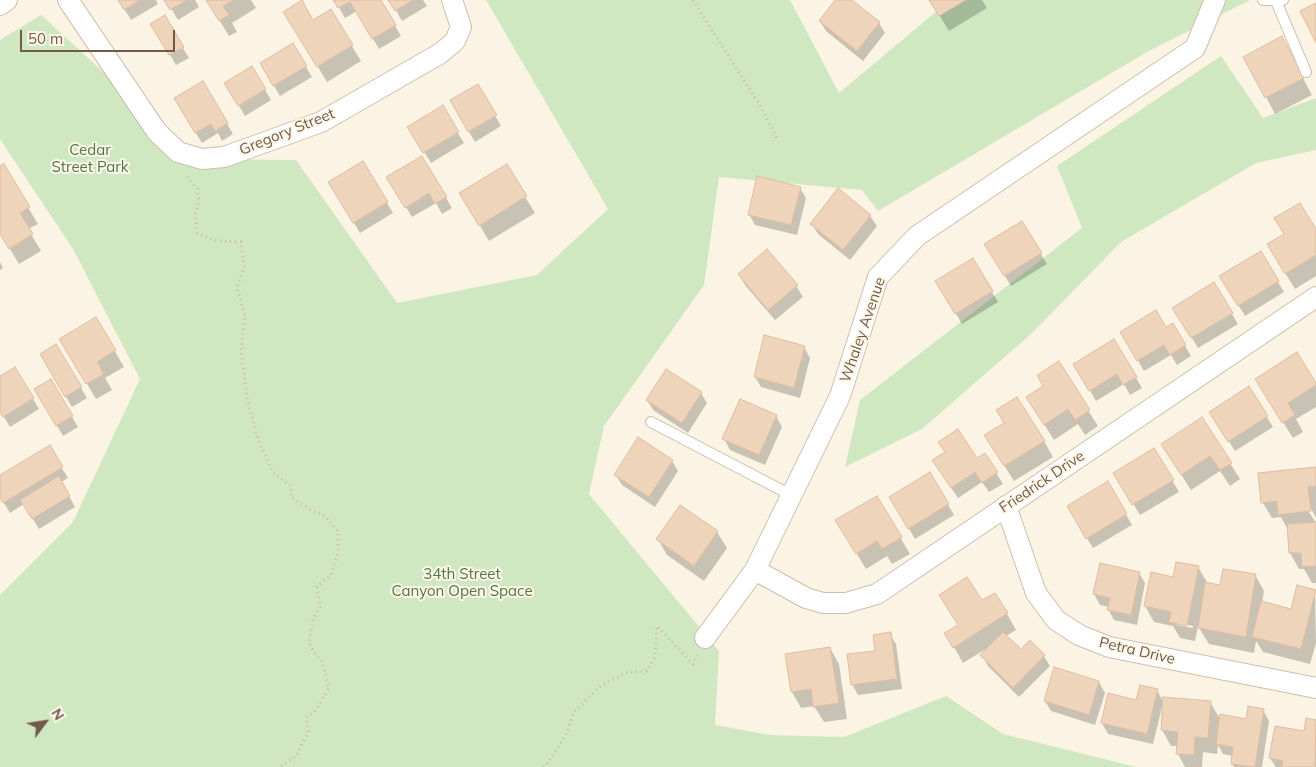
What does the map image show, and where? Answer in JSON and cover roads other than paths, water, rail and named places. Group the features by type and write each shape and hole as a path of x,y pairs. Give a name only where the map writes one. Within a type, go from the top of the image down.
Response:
{"street":[{"path":"0,4 7,0"},
{"name":"Gregory Street","path":"68,0 158,132 178,152 202,159 224,157 321,122 441,53 455,41 461,27 452,0"},
{"name":"Whaley Avenue","path":"705,638 754,570 840,396 878,277 917,236 1195,48 1215,0"},
{"name":"Friedrick Drive","path":"754,570 806,598 823,603 846,603 877,594 1316,297"},
{"name":"Petra Drive","path":"1006,506 1036,593 1056,620 1079,635 1109,647 1316,688"}],"lane":[{"path":"1263,0 1280,0 1306,72"},
{"path":"651,422 791,495"}],"park label":[{"name":"Cedar Street Park","path":"90,158"},
{"name":"34th Street Canyon Open Space","path":"462,582"}]}
